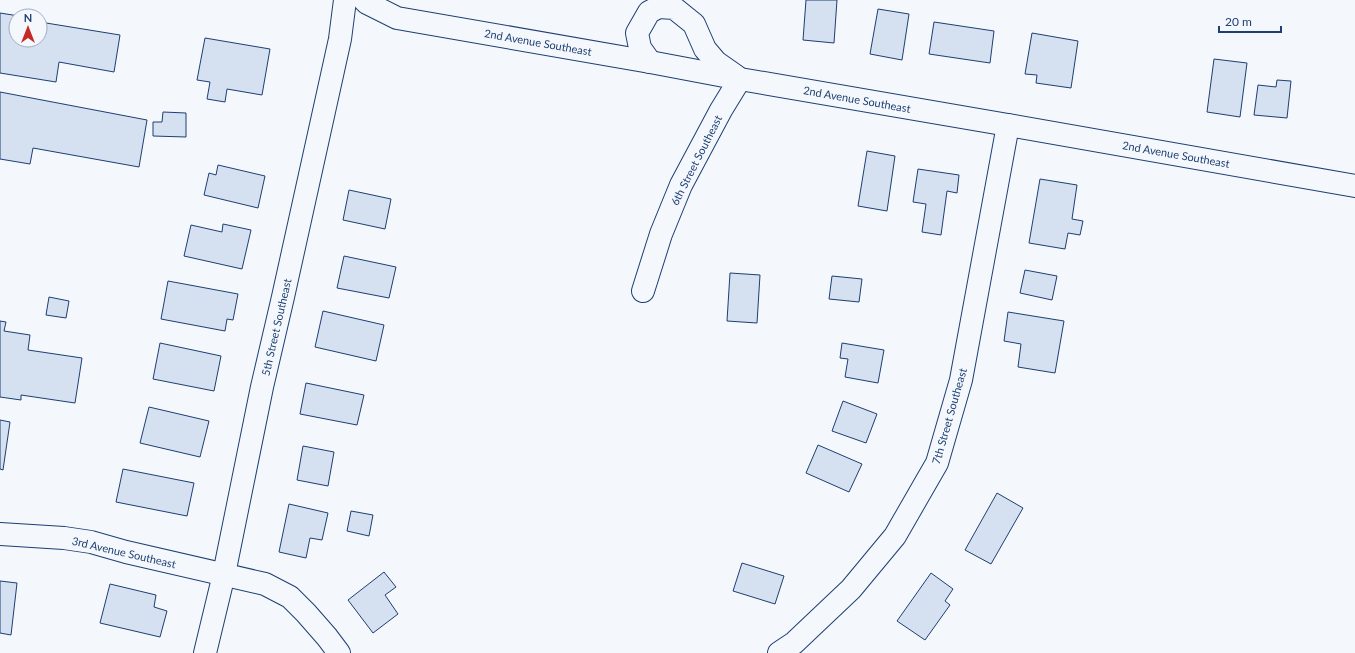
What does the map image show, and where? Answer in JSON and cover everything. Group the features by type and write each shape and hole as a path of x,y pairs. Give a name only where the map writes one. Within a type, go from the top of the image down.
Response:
{"street":[{"name":"5th Street Southeast","path":"205,653 224,574 262,387 340,39 345,0"},
{"name":"2nd Avenue Southeast","path":"364,0 397,18 1355,186"},
{"path":"650,62 640,48 637,33 649,12 659,7 674,8 694,24 705,49 716,62 740,79"},
{"name":"6th Street Southeast","path":"643,291 661,234 681,185 721,110 740,79"},
{"name":"7th Street Southeast","path":"779,653 794,643 851,589 895,536 937,463 961,380 1008,125"},
{"name":"3rd Avenue Southeast","path":"0,534 64,538 91,542 126,552 265,584 290,597 306,613 339,653"}],"building":[{"path":"806,0 837,0 834,43 803,40"},
{"path":"878,9 909,14 902,60 870,54"},
{"path":"0,13 8,14 8,48 48,48 48,23 120,35 114,72 59,62 56,82 0,73"},
{"path":"934,22 994,31 990,63 929,54"},
{"path":"1032,33 1078,41 1071,88 1036,83 1037,75 1025,74"},
{"path":"205,38 270,49 262,95 227,89 225,102 207,99 210,82 197,80"},
{"path":"1214,59 1247,63 1240,117 1207,112"},
{"path":"1277,80 1291,81 1287,118 1254,115 1258,85 1276,87"},
{"path":"0,92 147,120 139,167 33,148 30,164 0,159"},
{"path":"163,112 186,113 186,137 153,136 153,122 162,122"},
{"path":"867,151 895,156 887,211 858,206"},
{"path":"218,165 265,176 258,208 204,195 209,173 216,175"},
{"path":"918,169 959,175 957,193 947,191 941,235 922,232 926,204 913,202"},
{"path":"1040,179 1077,185 1072,219 1083,221 1080,235 1068,233 1065,249 1029,243"},
{"path":"349,190 391,199 385,229 343,220"},
{"path":"223,224 251,230 242,269 184,256 191,225 222,232"},
{"path":"344,256 396,267 389,298 337,288"},
{"path":"1025,270 1057,276 1052,300 1020,293"},
{"path":"730,273 760,275 757,323 727,321"},
{"path":"832,276 862,279 859,302 829,299"},
{"path":"168,281 238,294 233,320 227,319 225,331 161,319"},
{"path":"49,297 69,301 66,318 46,315"},
{"path":"323,311 384,325 376,361 315,347"},
{"path":"1008,312 1064,321 1055,373 1018,367 1021,344 1004,341"},
{"path":"0,321 6,322 4,331 30,335 28,350 82,358 75,403 21,395 21,400 0,397"},
{"path":"160,343 221,356 214,391 153,379"},
{"path":"842,343 884,350 878,383 845,377 848,359 840,358"},
{"path":"306,383 364,395 357,425 300,414"},
{"path":"843,401 877,414 866,443 832,431"},
{"path":"149,407 209,421 200,457 140,443"},
{"path":"0,420 10,422 3,470 0,469"},
{"path":"818,445 862,464 849,492 806,473"},
{"path":"303,446 334,452 328,486 297,480"},
{"path":"123,469 194,483 187,516 116,502"},
{"path":"997,493 1023,508 991,564 965,550"},
{"path":"289,504 328,513 322,540 310,538 306,558 279,552"},
{"path":"351,511 373,515 369,536 347,531"},
{"path":"742,563 784,576 775,604 733,591"},
{"path":"384,572 396,587 385,595 398,614 373,633 348,600"},
{"path":"931,573 953,589 945,601 950,605 925,640 897,621"},
{"path":"0,581 17,583 11,635 0,633"},
{"path":"110,584 156,595 154,607 167,611 160,637 100,623"}]}
